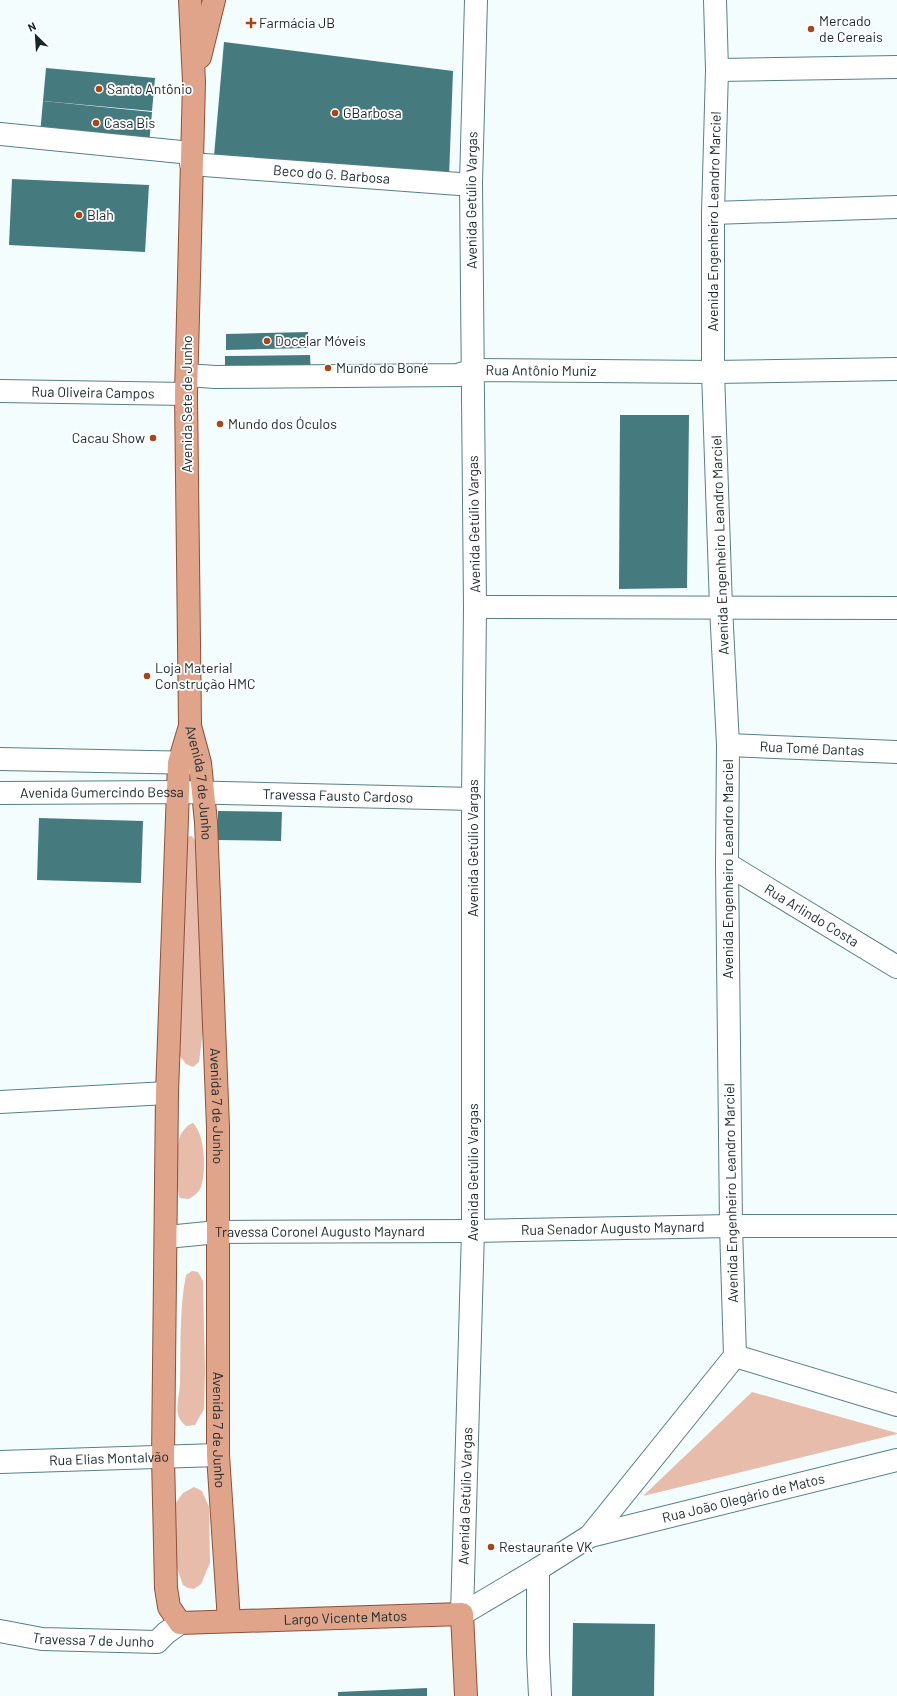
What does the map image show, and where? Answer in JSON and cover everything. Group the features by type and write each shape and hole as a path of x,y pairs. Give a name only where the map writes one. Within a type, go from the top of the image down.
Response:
{"main road":[{"name":"Avenida Sete de Junho","path":"190,0 194,82 186,385 190,726"},
{"name":"Avenida Sete de Junho","path":"194,82 214,0"},
{"name":"Avenida 7 de Junho","path":"180,1623 169,1607 166,1588 163,1458 167,1237 167,1093 179,792 190,763 190,726"},
{"name":"Avenida 7 de Junho","path":"190,763 204,793 218,1127 218,1455 229,1621"},
{"name":"Largo Vicente Matos","path":"229,1621 462,1614"},
{"name":"Avenida Getúlio Vargas","path":"462,1614 466,1696"},
{"path":"180,1623 229,1621"}],"street":[{"name":"Avenida Getúlio Vargas","path":"462,1614 473,1231 473,798 475,607 471,183 476,0"},
{"name":"Avenida Engenheiro Leandro Marciel","path":"715,0 717,70 713,213 713,372 721,607 728,745 727,864 731,1226 735,1356"},
{"path":"717,70 897,67"},
{"name":"Beco do G. Barbosa","path":"0,134 191,159 451,184 471,183"},
{"path":"713,213 897,207"},
{"name":"Rua Antônio Muniz","path":"186,385 215,377 458,375 473,380 713,372 897,369"},
{"name":"Rua Oliveira Campos","path":"0,391 186,385"},
{"path":"475,607 897,608"},
{"name":"Rua Tomé Dantas","path":"728,745 897,752"},
{"path":"0,759 190,763"},
{"name":"Avenida Gumercindo Bessa","path":"0,793 204,793"},
{"name":"Travessa Fausto Cardoso","path":"204,793 473,798"},
{"name":"Rua Arlindo Costa","path":"727,864 897,967"},
{"path":"0,1102 167,1093"},
{"name":"Rua Senador Augusto Maynard","path":"473,1231 731,1226 897,1226"},
{"name":"Travessa Coronel Augusto Maynard","path":"167,1237 218,1232 473,1231"},
{"path":"462,1614 590,1536 735,1356 897,1405"},
{"name":"Rua Elias Montalvão","path":"0,1462 163,1458 218,1455"},
{"name":"Rua João Olegário de Matos","path":"590,1536 897,1460"},
{"path":"538,1569 538,1654 540,1696"},
{"name":"Travessa 7 de Junho","path":"0,1631 42,1639 157,1642 166,1633 180,1623"}],"shaded area":[{"path":"192,836 197,844 203,1030 199,1062 193,1067 186,1064 179,1055 186,837"},
{"path":"193,1123 200,1136 204,1154 204,1174 200,1189 195,1195 188,1199 180,1198 178,1193 176,1169 177,1152 181,1134 186,1127"},
{"path":"192,1271 198,1272 203,1281 205,1371 204,1409 195,1425 186,1426 179,1418 177,1406 180,1383 182,1302 186,1275"},
{"path":"752,1392 897,1433 897,1434 643,1496"},
{"path":"194,1487 202,1491 209,1507 210,1563 201,1584 194,1589 183,1585 176,1565 175,1504 183,1493"}],"building":[{"name":"GBarbosa","path":"224,42 453,71 449,177 214,156"},
{"name":"Santo Antônio","path":"46,68 155,78 152,111 43,101"},
{"name":"Casa Bis","path":"43,101 152,112 149,144 40,134"},
{"name":"Blah","path":"12,179 149,185 145,252 9,245"},
{"name":"Docelar Móveis","path":"308,332 308,348 226,350 226,334"},
{"path":"310,355 311,374 225,376 225,356"},
{"path":"620,415 689,415 687,588 619,589"},
{"path":"218,811 282,812 281,841 218,840"},
{"path":"39,818 143,821 141,883 37,880"},
{"path":"573,1623 655,1624 654,1696 572,1696"},
{"path":"427,1688 427,1696 338,1696 338,1692"}],"place":[{"name":"Farmácia JB","path":"251,23"},
{"name":"Mercado de Cereais","path":"811,29"},
{"name":"Santo Antônio","path":"99,89"},
{"name":"GBarbosa","path":"335,113"},
{"name":"Casa Bis","path":"96,123"},
{"name":"Blah","path":"79,215"},
{"name":"Docelar Móveis","path":"267,341"},
{"name":"Mundo do Boné","path":"328,368"},
{"name":"Mundo dos Óculos","path":"220,424"},
{"name":"Cacau Show","path":"153,438"},
{"name":"Loja Material Construção HMC","path":"147,676"},
{"name":"Restaurante VK","path":"491,1547"}]}
